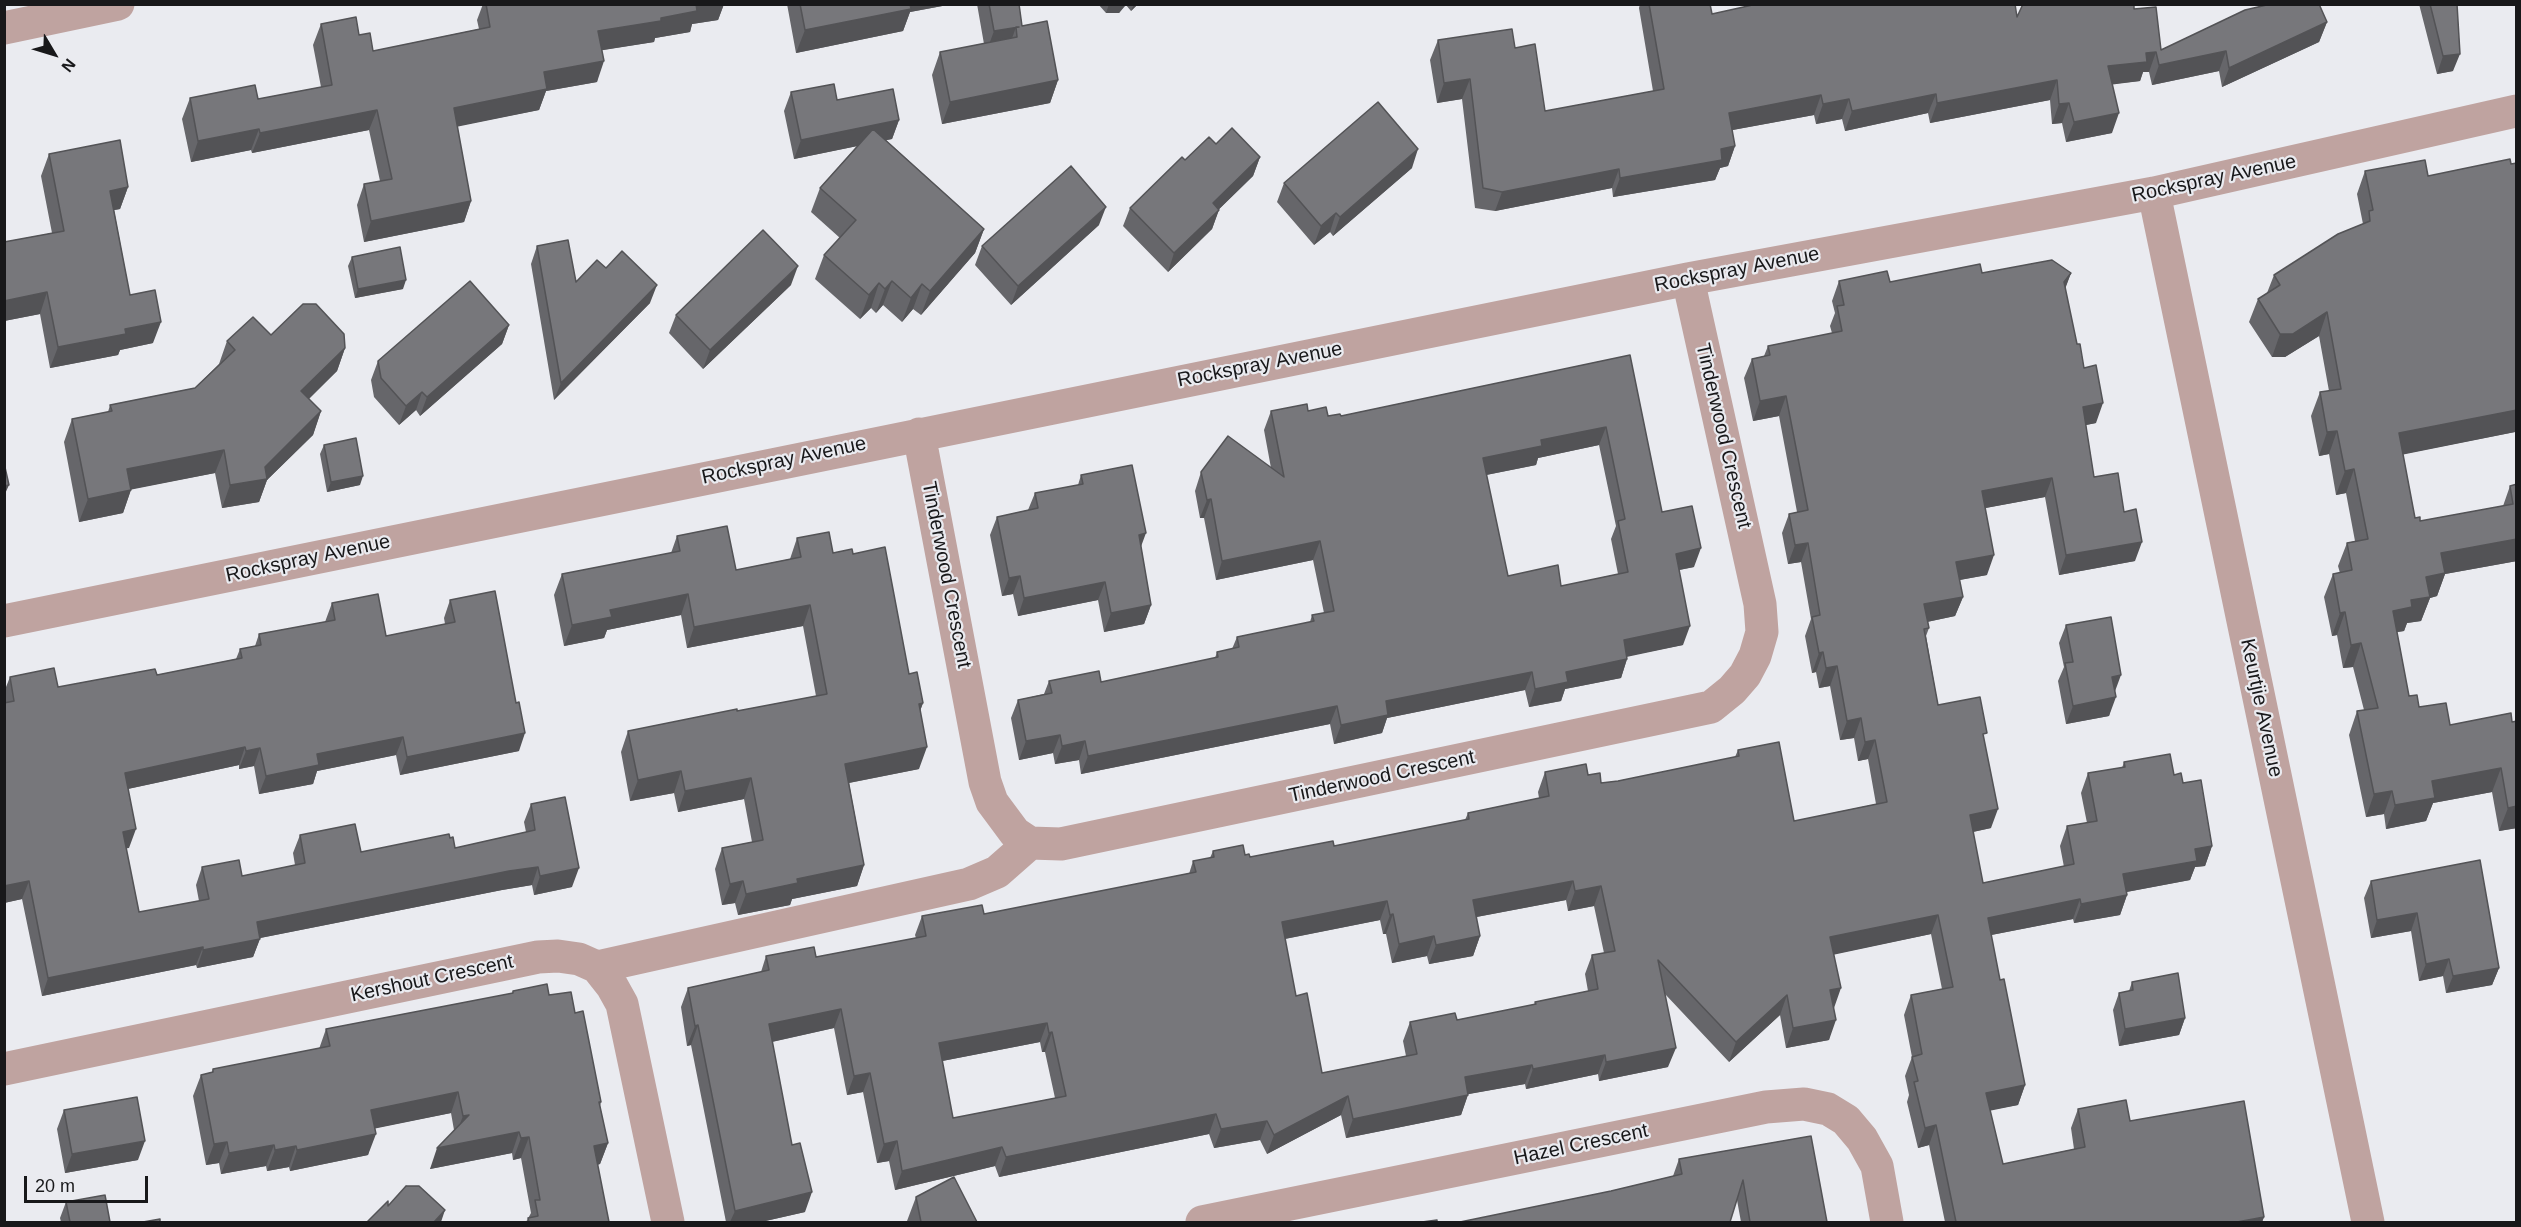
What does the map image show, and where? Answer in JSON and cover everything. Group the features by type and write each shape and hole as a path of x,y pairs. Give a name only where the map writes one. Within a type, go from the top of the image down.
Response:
{"street":[{"path":"4,28 118,4"},
{"name":"Rockspray Avenue","path":"4,621 1688,279 2154,193 2517,111"},
{"name":"Keurtjie Avenue","path":"2154,193 2368,1222"},
{"name":"Tinderwood Crescent","path":"919,434 985,782 992,802 1015,833 1030,843 1061,844 1711,707 1732,690 1746,675 1755,656 1762,632 1760,604 1688,279"},
{"path":"668,1222 622,1004 612,986 597,968 969,884 997,872 1030,843"},
{"name":"Kershout Crescent","path":"4,1069 538,957 558,956 579,959 597,968"},
{"name":"Hazel Crescent","path":"1203,1222 1766,1107 1804,1104 1828,1109 1846,1120 1862,1139 1877,1166 1887,1222"}],"building":[{"path":"486,4 696,4 697,11 661,18 661,21 598,31 604,61 544,72 547,89 454,108 471,201 371,221 364,184 392,179 377,110 260,133 259,129 198,141 190,98 255,85 258,99 332,85 321,24 356,17 359,35 370,33 373,51 490,27"},
{"path":"800,4 910,4 911,9 805,30"},
{"path":"989,4 1019,4 1022,26 1047,21 1058,80 950,102 940,52 1017,37 1016,27 994,31"},
{"path":"1649,4 1710,4 1712,14 1757,4 2015,4 2017,17 2023,4 2134,4 2134,9 2156,7 2161,50 2245,10 2271,4 2319,4 2327,22 2229,68 2226,51 2159,65 2156,52 2146,53 2147,62 2108,66 2119,113 2074,122 2069,103 2059,104 2057,80 1937,103 1936,94 1852,111 1849,99 1823,104 1821,95 1729,113 1735,146 1721,149 1722,160 1620,178 1619,169 1502,192 1483,188 1470,79 1444,83 1438,40 1512,29 1515,48 1535,44 1545,111 1664,89"},
{"path":"2430,4 2457,4 2460,54 2443,56"},
{"path":"834,84 837,100 893,89 899,120 801,140 791,92"},
{"path":"1378,102 1418,149 1340,217 1336,213 1321,226 1284,183"},
{"path":"1232,128 1260,157 1213,203 1219,210 1174,253 1130,208 1182,157 1185,160 1209,137 1216,144"},
{"path":"873,129 984,229 930,291 922,284 911,298 892,281 885,289 879,283 869,295 824,255 856,220 820,188"},
{"path":"120,140 128,187 110,191 130,295 155,290 161,322 125,329 126,334 58,347 47,292 4,301 4,242 64,231 49,154"},
{"path":"2510,159 2511,164 2517,163 2517,410 2399,433 2415,518 2420,517 2420,521 2513,504 2510,486 2517,484 2517,539 2441,553 2445,573 2426,577 2430,597 2411,600 2412,607 2393,611 2409,696 2417,695 2419,707 2446,703 2450,725 2511,713 2512,722 2517,721 2517,806 2508,808 2501,768 2432,781 2435,798 2395,805 2392,791 2374,794 2357,711 2378,708 2361,643 2351,645 2345,612 2340,613 2333,574 2352,570 2347,543 2368,539 2354,469 2345,471 2337,431 2327,432 2320,392 2341,389 2327,312 2293,334 2280,334 2258,299 2280,285 2274,275 2338,234 2370,221 2369,211 2373,210 2365,171 2425,160 2428,176"},
{"path":"1071,166 1106,207 1018,286 982,246"},
{"path":"763,230 798,266 710,350 676,315"},
{"path":"568,240 576,282 597,260 606,268 622,251 657,285 561,383 537,246"},
{"path":"400,247 406,280 358,289 352,257"},
{"path":"2052,260 2071,273 2064,282 2077,344 2080,344 2084,368 2096,365 2103,403 2083,407 2094,477 2118,473 2124,512 2136,509 2142,542 2066,555 2052,478 1982,491 1994,555 1956,562 1963,597 1924,604 1929,628 1924,629 1938,705 1980,697 1987,733 1983,734 1998,809 1970,815 1983,883 2074,864 2067,826 2097,821 2088,773 2125,767 2124,762 2170,754 2174,775 2181,773 2183,783 2201,780 2212,846 2195,849 2197,861 2123,874 2127,895 2081,904 2080,899 1988,918 2000,980 2004,979 2025,1085 1986,1093 2003,1164 2085,1147 2078,1109 2126,1100 2130,1121 2244,1101 2264,1217 2237,1222 1956,1222 1936,1125 1925,1128 1914,1082 1918,1081 1912,1057 1922,1054 1911,995 1953,987 1938,915 1830,937 1841,988 1830,990 1836,1020 1793,1028 1787,995 1736,1042 1658,960 1676,1048 1606,1062 1605,1055 1533,1069 1532,1065 1465,1077 1468,1095 1353,1119 1348,1096 1274,1135 1267,1121 1221,1129 1216,1114 1006,1157 1002,1147 902,1171 897,1141 884,1144 870,1073 854,1076 841,1009 769,1024 792,1145 800,1143 812,1192 735,1211 698,1025 695,1026 688,988 769,970 766,956 814,947 816,957 926,936 922,916 982,905 984,914 1196,872 1193,861 1214,857 1213,851 1243,845 1245,855 1249,854 1250,857 1333,841 1334,846 1469,819 1468,813 1549,796 1545,772 1586,764 1588,775 1600,773 1601,783 1739,756 1738,750 1779,742 1794,821 1887,802 1875,740 1865,742 1861,718 1847,721 1837,666 1826,668 1823,652 1819,653 1812,617 1820,615 1808,543 1795,545 1789,514 1808,510 1786,396 1760,401 1752,359 1770,355 1768,346 1842,331 1837,306 1844,305 1839,281 1887,271 1890,282 1980,264 1982,273","holes":["1573,881 1575,891 1601,886 1615,951 1592,955 1598,989 1457,1020 1455,1013 1410,1022 1417,1054 1322,1073 1307,993 1296,996 1282,922 1387,901 1390,915 1393,914 1399,944 1434,936 1436,945 1480,936 1473,900","1047,1023 1049,1033 1052,1032 1066,1096 953,1118 939,1043"]},
{"path":"470,281 509,325 427,397 422,392 406,406 381,378 378,361"},
{"path":"303,304 316,304 344,334 345,348 301,391 321,411 265,467 267,479 230,485 224,450 127,469 131,490 88,499 72,419 112,411 110,405 195,388 235,350 227,341 253,317 271,335"},
{"path":"1630,355 1662,512 1692,506 1701,548 1676,554 1690,626 1624,640 1627,659 1566,672 1568,682 1535,689 1532,672 1386,701 1388,715 1341,725 1337,706 1088,756 1085,741 1062,746 1060,735 1026,741 1018,700 1052,693 1049,681 1099,671 1101,682 1218,657 1217,652 1239,647 1237,637 1314,621 1312,615 1334,611 1320,541 1222,561 1211,499 1207,500 1201,472 1228,436 1284,477 1271,411 1307,404 1308,411 1326,407 1328,416 1340,414 1341,416","holes":["1606,427 1625,519 1618,521 1628,572 1561,586 1558,565 1508,576 1483,458 1542,446 1541,440"]},
{"path":"356,438 363,476 331,482 324,445"},
{"path":"4,463 9,485 4,486"},
{"path":"1132,465 1146,533 1139,535 1151,605 1111,613 1105,582 1024,598 1020,576 1009,578 997,517 1038,508 1035,493 1083,484 1081,475"},
{"path":"727,526 736,570 801,557 797,538 829,532 833,553 852,549 853,554 885,547 909,674 917,672 923,703 919,704 927,747 845,764 864,865 797,879 798,883 746,894 743,881 730,884 722,848 763,840 751,778 685,791 681,771 638,780 628,731 827,694 810,605 694,627 688,594 610,610 612,617 572,625 562,574 680,551 677,536"},
{"path":"495,591 516,703 519,702 525,733 407,757 403,737 317,754 319,765 266,776 260,748 246,751 245,747 125,773 136,829 123,832 139,912 209,899 202,867 239,860 242,876 305,863 300,835 355,824 361,852 449,834 450,838 453,837 455,848 535,830 531,804 565,797 579,868 540,876 538,867 509,871 257,922 260,939 203,950 203,947 48,978 29,881 4,886 4,703 14,701 10,677 54,668 58,687 155,669 157,675 242,658 240,649 261,645 259,634 335,620 332,603 378,594 386,636 455,622 450,600"},
{"path":"2111,617 2121,675 2112,677 2116,697 2073,706 2065,663 2073,662 2066,625"},
{"path":"2480,860 2499,968 2453,976 2449,959 2426,964 2417,913 2377,920 2371,881"},
{"path":"2178,973 2185,1018 2125,1029 2119,993 2133,990 2132,982"},
{"path":"547,984 549,995 571,992 575,1013 583,1011 608,1143 594,1146 609,1222 529,1222 528,1218 538,1216 535,1200 540,1200 529,1137 521,1138 519,1132 437,1148 469,1115 463,1116 458,1092 371,1110 376,1134 297,1150 296,1146 275,1150 274,1145 229,1153 227,1142 214,1144 201,1075 213,1072 213,1069 330,1046 326,1029 513,993 513,991"},
{"path":"137,1097 145,1141 72,1154 64,1110"},
{"path":"1811,1136 1827,1222 1750,1222 1743,1180 1730,1222 1460,1222 1682,1174 1679,1159"},
{"path":"954,1177 977,1222 921,1222 916,1197"},
{"path":"406,1186 419,1186 445,1210 434,1222 367,1222 388,1201 388,1206"},
{"path":"105,1195 110,1222 70,1222 66,1202"},
{"path":"160,1219 160,1222 143,1222"}]}
